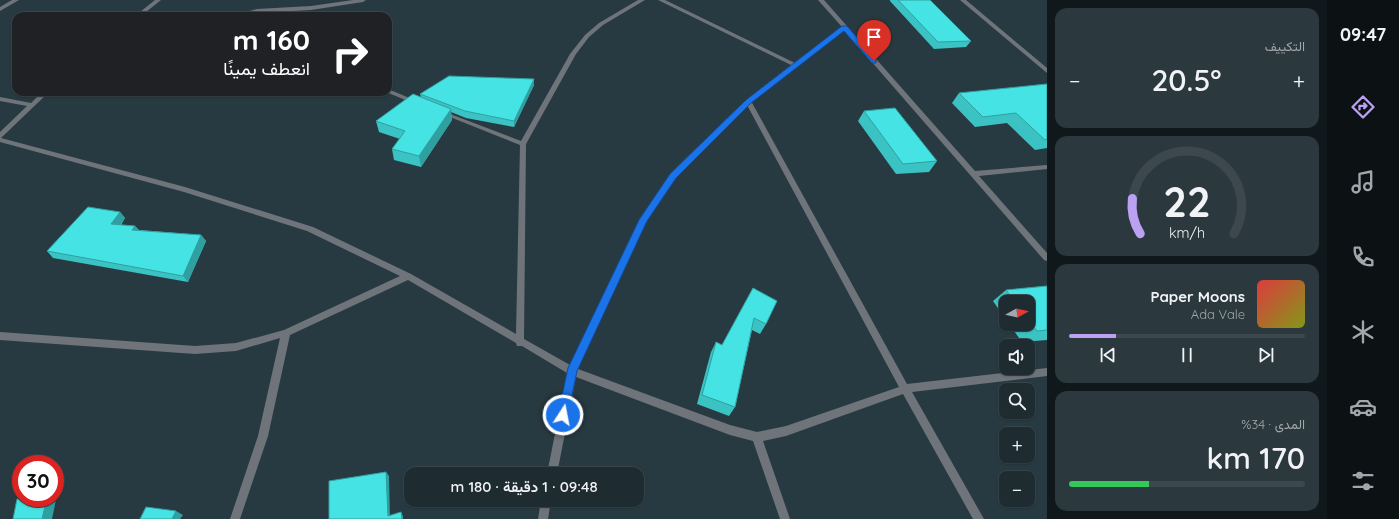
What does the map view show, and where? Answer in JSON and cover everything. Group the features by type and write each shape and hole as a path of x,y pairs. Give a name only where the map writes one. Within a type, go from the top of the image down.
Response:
{"street":[{"path":"0,9 16,0"},
{"path":"143,12 158,0"},
{"path":"252,12 311,8 363,0"},
{"path":"520,343 524,144 573,54 586,36 601,24 642,0"},
{"path":"661,0 795,65"},
{"path":"821,0 1047,258"},
{"path":"962,0 1047,71"},
{"path":"553,467 572,371 643,220 673,176 748,101 844,28"},
{"path":"392,93 422,105"},
{"path":"0,136 41,96"},
{"path":"0,99 31,105"},
{"path":"748,101 905,389 979,519"},
{"path":"436,110 524,144"},
{"path":"0,140 185,190 310,229 408,276 520,343 572,371 730,430 757,437 786,431 905,389 1047,372"},
{"path":"972,174 1047,167"},
{"path":"0,336 195,350 236,347 286,333 408,276"},
{"path":"235,519 263,436 286,333"},
{"path":"757,437 785,519"},
{"path":"543,519 545,507"}],"building":[{"path":"898,0 930,0 971,41 938,42"},
{"path":"449,76 534,79 514,121 465,111 420,94"},
{"path":"1047,84 1047,139 1045,140 1016,113 983,117 959,93"},
{"path":"413,94 451,109 419,156 392,149 405,131 376,121"},
{"path":"895,108 937,161 903,164 864,111"},
{"path":"88,207 120,212 111,224 135,226 132,230 201,235 183,276 47,251"},
{"path":"1047,286 1047,330 1037,331 1035,328 1035,295 1010,295 1006,290"},
{"path":"753,288 777,301 766,324 754,318 735,407 702,395 716,342 722,345"},
{"path":"386,472 388,516 401,512 402,519 329,519 329,481"},
{"path":"15,507 45,507 42,519 13,519"},
{"path":"146,507 176,511 172,519 140,519"}],"route":[{"path":"563,415 572,371 643,220 673,176 748,101 844,28 874,61"}]}
